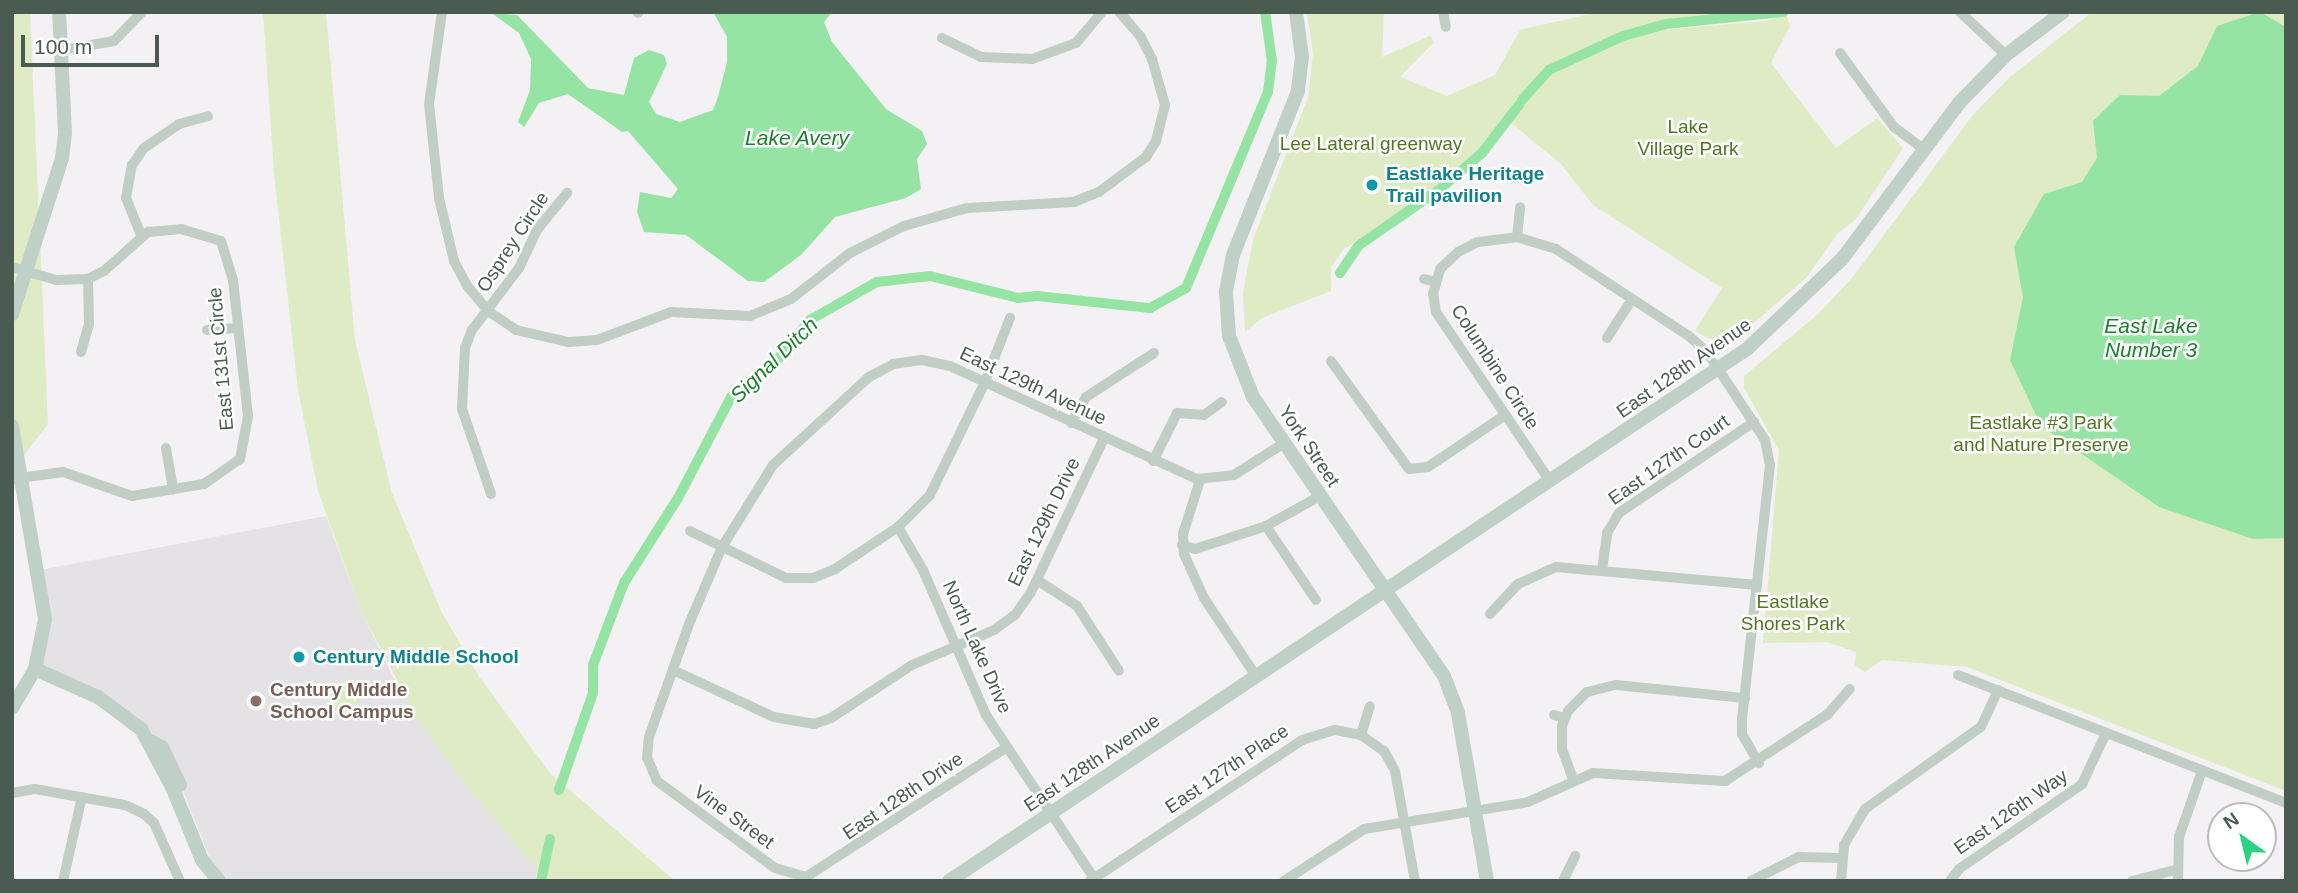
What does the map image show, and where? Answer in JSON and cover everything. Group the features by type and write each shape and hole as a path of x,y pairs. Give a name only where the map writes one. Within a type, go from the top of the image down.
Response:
{"street":[{"path":"12,314 19,269 62,158 60,12"},
{"path":"61,50 114,41 142,12"},
{"path":"442,12 429,92 439,198 454,261 488,311 516,330 568,342 597,340 671,312 750,316 791,299 850,253 904,226 967,208 1074,202 1099,191 1146,157 1156,141 1165,105 1152,60 1141,37 1119,12"},
{"path":"943,38 996,60 1032,59 1076,43 1102,12"},
{"name":"York Street","path":"1296,12 1302,57 1296,102 1233,255 1225,304 1239,372 1320,496 1388,589 1450,688 1488,881"},
{"path":"1443,12 1446,27"},
{"path":"1960,12 2006,55"},
{"name":"East 128th Avenue","path":"949,881 1719,370 1786,316 1842,259 1959,103 2006,55 2063,12"},
{"path":"1840,53 1894,127 1924,150"},
{"path":"19,269 55,280 88,279 104,271 141,235 126,198 132,165 144,148 179,124 208,116"},
{"name":"Osprey Circle","path":"491,494 460,397 468,338 519,268 537,230 568,193"},
{"path":"1517,237 1520,207"},
{"name":"East 131st Circle","path":"17,478 69,472 109,491 132,496 215,479 240,459 248,416 233,280 221,241 181,229 141,235"},
{"path":"1424,279 1436,282 1444,264 1468,247 1517,237 1556,249 1689,336 1719,370 1754,422 1770,454 1742,734 1759,763"},
{"path":"81,352 89,324 88,279"},
{"name":"Columbine Circle","path":"1436,282 1436,312 1550,481"},
{"path":"1607,338 1632,299"},
{"path":"690,531 786,578 813,578 835,569 898,527 930,495 985,382 1010,318"},
{"path":"207,330 237,328"},
{"path":"1071,423 1086,397 1154,353"},
{"name":"East 129th Avenue","path":"647,758 649,737 722,547 773,465 877,371 922,360 950,366 1153,461 1200,480"},
{"path":"1331,361 1402,464 1415,475 1505,415"},
{"path":"1153,461 1177,413 1204,415 1222,402"},
{"name":"East 127th Court","path":"1602,570 1607,533 1619,513 1754,422"},
{"path":"12,426 17,478 45,604 35,669 12,708"},
{"name":"East 129th Drive","path":"673,670 774,718 803,725 831,718 912,665 1015,615 1037,580 1104,438"},
{"path":"1256,676 1204,598 1182,545 1200,480 1234,475 1284,443"},
{"path":"166,448 173,489"},
{"path":"1182,545 1195,550 1266,526 1320,496"},
{"path":"1266,526 1316,600"},
{"name":"North Lake Drive","path":"898,527 923,569 955,646 1007,747 1094,880"},
{"path":"1490,614 1504,595 1536,573 1556,567 1758,585"},
{"path":"1037,580 1077,606 1119,671"},
{"path":"35,669 112,705 150,741 191,838 215,879"},
{"path":"1958,675 2286,803"},
{"path":"1573,779 1562,749 1559,717 1581,696 1608,686 1745,698"},
{"path":"1284,881 1351,835 1404,822 1535,800 1573,779 1602,772 1717,782 1759,763 1828,714 1850,689"},
{"path":"1841,881 1841,858 1849,833 1865,808 1981,727 1998,690"},
{"path":"1370,706 1360,735 1384,751 1395,771 1415,881"},
{"name":"East 127th Place","path":"1094,880 1302,740 1335,730 1360,735"},
{"name":"East 126th Way","path":"1950,881 1959,869 2082,784 2106,733"},
{"name":"East 128th Drive","path":"818,874 1007,747"},
{"name":"Vine Street","path":"647,758 663,787 775,868 799,878 818,874"},
{"path":"2132,881 2176,876 2179,837 2203,771"},
{"path":"12,793 35,789 82,797 144,814 154,823 180,881"},
{"path":"63,881 82,797"},
{"path":"1563,881 1574,856"},
{"path":"1751,881 1799,857 1841,858"}],"shaded area":[{"name":"Century Middle School Campus","path":"326,516 362,613 392,675 458,776 538,871 536,881 219,881 177,776 141,729 35,669 41,649 40,570"}],"green space":[{"path":"12,12 30,12 48,424 12,471"},
{"path":"263,12 326,12 355,341 392,493 441,611 480,678 550,773 675,881 536,881 538,871 458,776 416,716 362,613 318,491 298,390 274,173"},
{"name":"Lee Lateral greenway","path":"1307,12 1384,12 1382,57 1430,36 1434,42 1400,77 1447,96 1495,75 1520,30 1599,12 1776,12 1632,29 1549,65 1482,146 1434,191 1344,249 1331,267 1331,291 1262,318 1245,332 1243,293 1253,240 1308,97 1313,53"},
{"name":"Eastlake #3 Park and Nature Preserve","path":"2092,12 2286,12 2286,791 1967,667 1882,660 1865,672 1855,665 1856,652 1827,642 1763,643 1779,450 1744,388 1744,376 1817,315 1853,277 1972,116 2010,77"},
{"name":"Lake Village Park","path":"1786,14 1790,26 1771,63 1836,148 1877,118 1903,148 1855,220 1838,233 1807,277 1726,347 1695,331 1722,288 1593,205 1561,164 1511,123 1550,70 1621,40 1662,30 1766,21"},
{"path":"346,679 365,695 347,717 327,701"}],"water":[{"name":"Lake Avery","path":"481,12 517,15 588,88 624,95 634,58 649,50 664,55 667,64 649,102 656,114 680,122 713,110 718,97 727,62 727,37 713,12 832,12 824,22 832,42 886,109 922,131 927,144 917,159 921,189 906,198 835,217 801,255 764,282 748,281 686,235 644,232 637,212 640,192 671,198 678,189 628,131 622,132 568,94 539,103 524,127 518,122 530,90 531,59 519,33 493,14"},
{"name":"East Lake Number 3","path":"2260,12 2286,27 2286,538 2253,539 2159,507 2041,426 2010,360 2023,297 2014,247 2044,194 2082,182 2097,158 2093,121 2120,95 2159,96 2198,66 2217,26"}],"waterway":[{"name":"Signal Ditch","path":"559,790 593,693 593,665 624,583 678,498 731,397 779,358 810,320 877,282 930,276 1018,298 1037,296 1150,308 1186,288 1268,92 1272,61 1265,12"},
{"path":"1522,100 1549,70 1623,36 1666,24 1783,12"},
{"path":"1340,273 1358,246 1439,190 1482,153 1519,105"},
{"name":"Signal Ditch","path":"541,881 550,839"}],"place":[{"name":"Eastlake Heritage Trail pavilion","path":"1372,185"},
{"name":"Century Middle School","path":"299,657"},
{"name":"Century Middle School Campus","path":"256,701"}],"park label":[{"name":"Eastlake Shores Park","path":"1793,613"}]}
